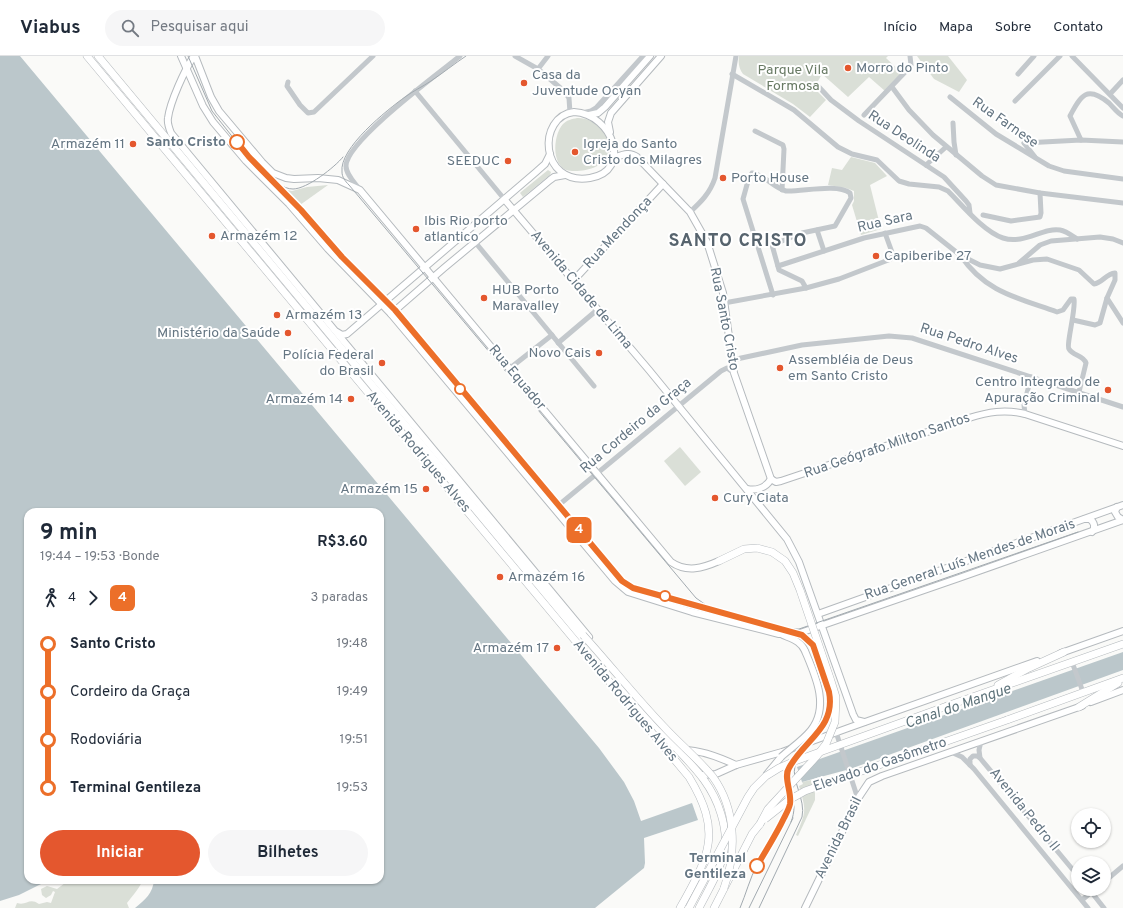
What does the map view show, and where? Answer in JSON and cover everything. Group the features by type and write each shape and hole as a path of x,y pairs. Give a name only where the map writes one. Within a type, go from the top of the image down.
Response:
{"highway":[{"name":"Avenida Rodrigues Alves","path":"87,56 658,742 687,774 701,799 707,817 709,831 705,861 697,878"},
{"name":"Avenida Rodrigues Alves","path":"98,56 556,607 650,718 702,776 714,794 721,812 726,836 724,852 720,864 698,908"},
{"name":"Elevado do Gasômetro","path":"714,908 752,834 760,824 768,809 826,744 835,722 836,697 800,590 793,573 785,560 770,551 752,548 739,551 719,561"},
{"path":"556,607 583,635 666,729 707,771 720,790 728,808 732,826 731,864 724,888"},
{"path":"689,908 748,797 754,788 766,776 795,761 985,692 1073,665 1123,644"},
{"path":"985,692 1029,668 1064,652"},
{"path":"1079,707 1123,679"},
{"name":"Elevado do Gasômetro","path":"760,824 789,800 805,791 1007,720 1082,689 1123,679"},
{"path":"674,908 697,878"},
{"path":"680,908 697,878"}],"main road":[{"path":"181,56 203,106 213,122 246,161 289,204 333,254 391,314 614,581 622,588 630,592 692,612 780,634 798,642 802,646 820,693 821,703 819,716 810,731 781,757 766,776"},
{"path":"187,68 188,56"},
{"path":"187,68 195,56"},
{"name":"Rua Equador","path":"195,56 216,107 273,173 286,178 294,179 318,178 338,180 360,190 674,564 683,568 697,568 719,561"},
{"path":"589,115 598,113 605,107 650,56"},
{"path":"391,314 433,277 550,180 565,176 580,179 596,176 608,169 614,158 614,146 608,122 610,113 661,56"},
{"name":"Avenida Rodrigues Alves","path":"187,68 168,116 168,125 171,133 678,744 680,750 692,764"},
{"path":"565,176 556,169 550,154 550,139 553,127 558,119 570,113 589,115 601,122 611,136"},
{"path":"335,331 346,334 505,200 542,167 550,154"},
{"name":"Rua Santo Cristo","path":"614,158 626,154 634,154 690,212 698,224 711,253 721,286 734,374 770,479"},
{"name":"Rua Mendonça","path":"573,281 663,184"},
{"name":"Avenida Cidade de Lima","path":"505,200 747,489 787,539 793,549 818,614 853,714 856,720 864,722"},
{"path":"243,230 254,234"},
{"name":"Rua Geógrafo Milton Santos","path":"770,479 776,482 781,481 981,414 1004,410 1024,414 1123,446"},
{"path":"747,489 760,489 768,484 770,479"},
{"path":"1120,506 1116,514 1123,520"},
{"name":"Rua General Luís Mendes de Morais","path":"818,614 1120,506"},
{"path":"1086,519 1090,519 1094,523 1092,532"},
{"name":"Rua General Luís Mendes de Morais","path":"822,626 1123,520"},
{"path":"780,634 797,634 822,626"},
{"path":"702,776 716,774 736,765 782,752 1123,631"},
{"name":"Avenida Brasil","path":"805,908 859,797 869,782 882,776 1079,707 1123,690"},
{"path":"680,750 692,750 736,765"}],"street":[{"path":"288,82 287,86 300,105 308,113 314,112 373,56"},
{"path":"360,190 347,170 346,165 349,158 366,135 415,91 460,56"},
{"path":"515,56 538,69 568,94 570,101 570,113"},
{"path":"538,69 548,56"},
{"path":"581,113 588,112 596,108 643,56"},
{"path":"690,212 706,197 715,178 736,56"},
{"path":"864,115 909,68 911,65 910,56"},
{"path":"1018,74 1034,56"},
{"path":"1015,101 1060,56"},
{"path":"1072,56 1123,108"},
{"path":"732,74 794,110 838,147 852,154 877,160 893,176 903,183 943,188 988,230 997,236 1005,239 1020,239 1053,230 1059,230 1077,238"},
{"path":"1110,94 1123,80"},
{"name":"Rua Deolinda","path":"818,86 845,112 948,181 968,203 970,213"},
{"path":"892,87 921,123 946,147 982,176 996,185 1040,193 1123,203"},
{"name":"Avenida Cidade de Lima","path":"415,91 505,200"},
{"path":"1123,116 1102,98 1090,93 1083,95 1080,98 1070,116 1081,140 1123,142"},
{"name":"Rua Farnese","path":"950,98 996,134 1038,161"},
{"path":"954,123 956,155"},
{"path":"755,131 783,145 782,190"},
{"name":"Rua Farnese","path":"1038,161 1024,143 1081,140"},
{"path":"926,165 946,147"},
{"path":"1038,161 1064,171 1123,179"},
{"path":"774,295 743,199 752,173 765,178 782,190 790,192 839,189 850,193 850,198 837,225 802,233 773,244 772,247 781,272 803,282 806,288"},
{"path":"983,216 1012,221 1040,217 1040,193"},
{"name":"Rua Sara","path":"778,266 885,233 916,226 924,227 971,262 1000,269 1018,264 1046,242 1077,238 1113,238 1123,243"},
{"path":"817,230 824,252"},
{"path":"724,303 806,288 839,279 892,258 885,233"},
{"path":"475,242 594,386"},
{"path":"960,255 968,267 978,277 991,287 1005,294 1057,312 1063,310 1071,298 1074,298 1073,320 1068,344 1070,351 1084,359 1086,363 1079,392"},
{"path":"1018,264 1044,259 1052,261 1079,270 1094,284 1098,284 1109,275 1115,273 1115,280 1107,298 1100,323 1098,324 1073,320"},
{"path":"1107,298 1123,323"},
{"path":"558,343 597,310"},
{"path":"510,370 552,335"},
{"name":"Rua Pedro Alves","path":"732,360 802,346 876,338 902,337 928,342 1123,407"},
{"name":"Rua Cordeiro da Graça","path":"554,509 723,369 729,369 734,374"},
{"path":"1024,414 1024,405 1031,377"},
{"path":"1073,665 1082,689"},
{"path":"836,732 848,770 859,797"},
{"name":"Avenida Pedro II","path":"981,741 978,751 980,758 1071,868"},
{"name":"Avenida Pedro II","path":"951,752 961,756 970,765 1088,908"},
{"path":"970,765 970,759 973,756 980,758"},
{"path":"1111,876 1123,866"},
{"path":"1082,900 1086,896"},
{"path":"1096,896 1104,908"}],"green space":[{"name":"Parque Vila Formosa","path":"739,56 888,56 886,58 903,74 885,91 869,77 848,97 822,74 814,88 826,100 810,117 793,104 743,74 739,66"},
{"path":"917,56 948,56 967,80 959,92 934,79"},
{"path":"577,118 583,118 595,123 605,132 610,144 610,151 605,161 601,164 589,169 572,171 565,169 560,165 557,159 555,144 559,129 563,124"},
{"path":"851,157 875,163 887,176 870,185 881,229 861,235 852,205 854,201 854,191 828,185 832,168 842,170"},
{"path":"548,170 551,172 550,175 523,197 520,193"},
{"path":"328,185 300,205 287,190 292,191 307,187"},
{"path":"680,447 701,472 685,486 664,461"},
{"path":"811,780 815,793 815,800 798,836 796,835 804,815 803,800 799,786 803,784 802,782"},
{"path":"64,884 141,884 127,903 129,908 15,908 17,903 20,904 30,901 39,904 47,902 51,903 55,892 53,891 51,895 46,898 42,895 41,889 47,886 57,889"}],"shaded area":[{"path":"0,56 20,56 599,748 624,782 634,801 641,821 692,803 698,820 644,838 644,868 595,908 135,908 148,896 153,884 384,884 384,508 24,508 24,884 41,884 19,895 0,901"},
{"path":"1123,652 1123,670 850,769 802,782 797,767"}],"tram line":[{"path":"188,56 212,111 246,154 293,202 342,257 395,310 618,577 625,584 633,588 703,607"},
{"path":"466,56 431,81 405,97 366,130 348,152 343,162 342,172 344,179 696,598 706,605 719,610 803,633 816,644 831,689 833,698 832,714 825,728 796,762 794,772 802,804 802,817 759,908"},
{"name":"4","path":"237,142 249,157 301,210 329,244 395,310 598,554 625,584 633,588 802,635 813,645 829,692 831,700 830,713 826,722 788,768 787,777 790,790 790,804 777,832 757,866"},
{"path":"279,184 286,188 299,188 313,182 327,172 343,157"},
{"path":"794,629 799,629 1078,532"},
{"path":"791,822 794,807 787,783 787,774 795,759"},
{"path":"740,908 755,870 782,824 789,807 790,800"},
{"path":"749,908 793,818"}],"place":[{"name":"Morro do Pinto","path":"848,68"},
{"name":"Casa da Juventude Ocyan","path":"524,83"},
{"name":"Santo Cristo","path":"237,142"},
{"name":"Armazém 11","path":"133,144"},
{"name":"Igreja do Santo Cristo dos Milagres","path":"575,152"},
{"name":"SEEDUC","path":"508,161"},
{"name":"Porto House","path":"723,178"},
{"name":"Ibis Rio porto atlantico","path":"416,229"},
{"name":"Armazém 12","path":"212,236"},
{"name":"Capiberibe 27","path":"876,256"},
{"name":"HUB Porto Maravalley","path":"484,298"},
{"name":"Armazém 13","path":"277,315"},
{"name":"Ministério da Saúde","path":"288,333"},
{"name":"Novo Cais","path":"599,353"},
{"name":"Polícia Federal do Brasil","path":"382,363"},
{"name":"Assembléia de Deus em Santo Cristo","path":"780,368"},
{"name":"Centro Integrado de Apuração Criminal","path":"1108,390"},
{"name":"Armazém 14","path":"351,399"},
{"name":"Armazém 15","path":"426,489"},
{"name":"Cury Ciata","path":"715,498"},
{"name":"Armazém 16","path":"500,577"},
{"name":"Armazém 17","path":"557,648"},
{"name":"Terminal Gentileza","path":"757,866"}],"district":[{"name":"SANTO CRISTO","path":"738,241"}],"water label":[{"name":"Canal do Mangue","path":"958,707"}]}
